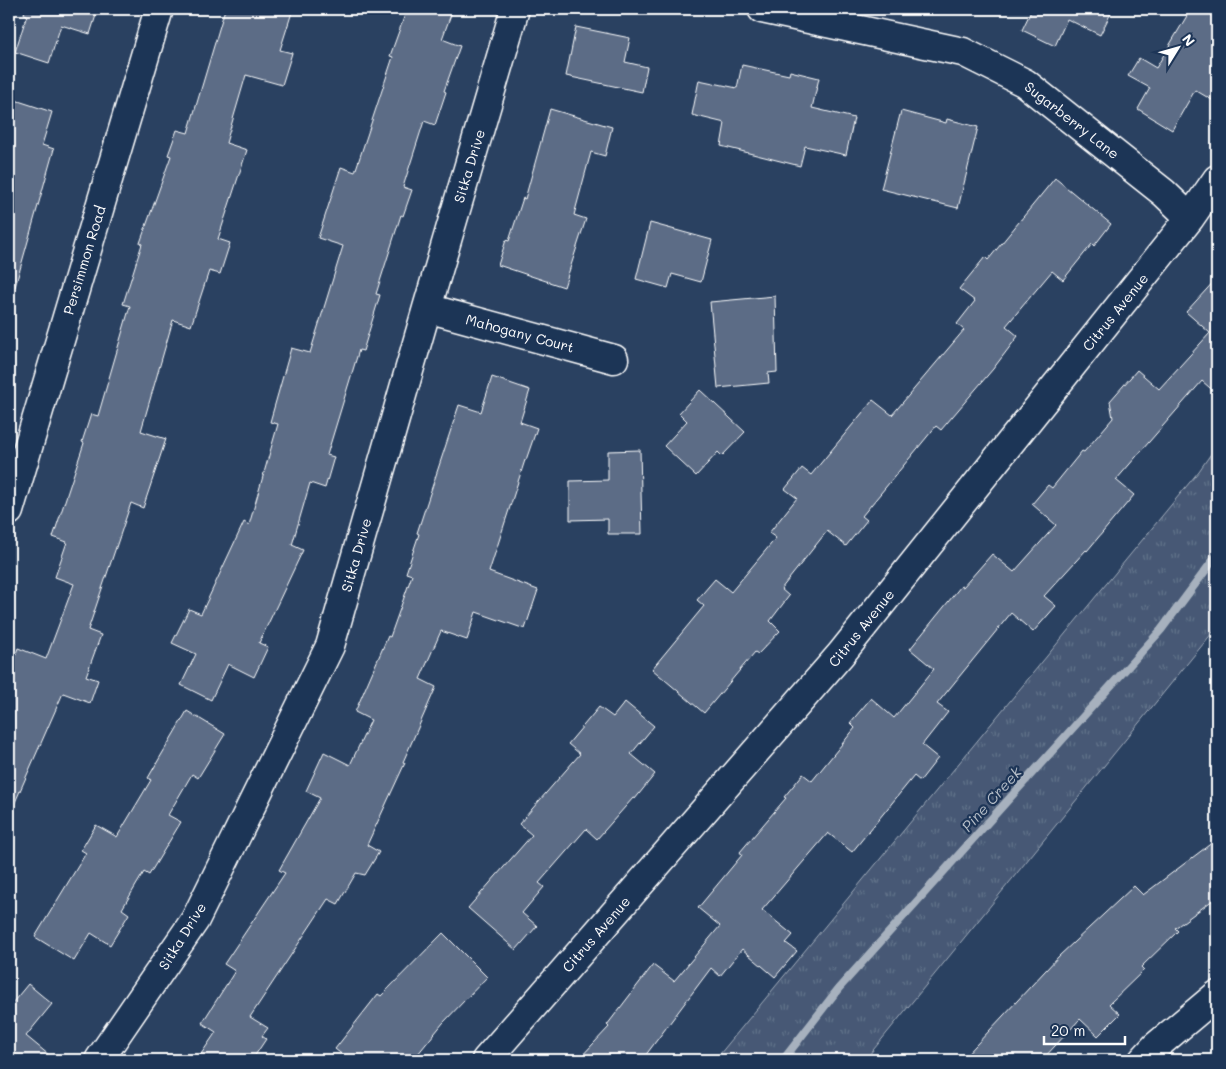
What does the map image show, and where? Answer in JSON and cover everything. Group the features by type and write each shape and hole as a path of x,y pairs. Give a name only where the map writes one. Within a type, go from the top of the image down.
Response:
{"street":[{"name":"Persimmon Road","path":"9,511 159,9"},
{"name":"Sitka Drive","path":"99,1060 195,920 330,646 515,9"},
{"name":"Sugarberry Lane","path":"762,9 963,52 972,56 1026,83 1164,193 1190,218"},
{"name":"Citrus Avenue","path":"486,1060 841,654 1190,218 1217,179"},
{"name":"Mahogany Court","path":"427,308 614,359"},
{"path":"1143,1060 1155,1047 1217,995"}],"green space":[{"path":"1217,445 1217,627 865,1060 715,1060 1199,471"}],"building":[{"path":"25,9 98,9 90,34 61,25 49,63 15,52 27,15 24,14"},
{"path":"225,9 293,9 280,50 292,53 282,85 246,75 226,143 247,150 218,239 230,243 220,274 209,271 191,326 173,320 141,431 166,439 143,508 131,503 88,630 101,635 86,676 98,680 90,703 63,693 9,816 9,673 18,648 46,659 74,584 55,577 67,542 53,537 84,443 82,442 91,414 98,416 130,306 123,304 142,244 140,243 171,156 168,155 177,130 188,133"},
{"path":"407,9 453,9 442,39 460,46 444,91 446,92 435,125 424,121 403,187 412,190 403,216 401,215 376,294 380,295 363,351 359,350 327,455 334,457 325,488 310,483 292,545 303,550 259,643 268,647 254,677 228,664 211,700 181,685 196,654 172,643 189,609 201,614 244,522 249,525 278,424 270,422 291,348 310,353 343,246 318,238 341,167 355,172 393,57 390,56"},
{"path":"1032,9 1113,9 1100,35 1067,19 1055,46 1022,30"},
{"path":"1191,9 1217,9 1217,103 1195,90 1172,130 1138,109 1150,88 1128,76 1139,58 1156,68"},
{"path":"576,27 630,38 625,62 647,67 642,92 566,76"},
{"path":"742,65 789,75 790,71 819,78 812,108 854,118 846,155 805,146 800,166 721,146 725,123 692,115 699,80 737,88"},
{"path":"9,98 52,112 42,145 54,149 15,287 9,286"},
{"path":"550,109 612,127 605,156 591,152 574,215 586,219 564,287 498,265 506,240 509,241 523,198 525,199"},
{"path":"901,111 946,123 947,119 978,127 958,208 881,189"},
{"path":"1055,178 1111,224 1063,280 1052,271 1006,326 1018,336 993,369 941,430 936,426 862,516 867,520 846,546 827,531 781,589 789,596 770,621 780,631 758,654 755,652 704,713 652,669 704,606 697,600 715,579 731,592 776,538 769,533 797,498 785,489 802,468 811,475 873,400 892,415 964,330 957,324 975,301 959,289 985,257 988,260"},
{"path":"650,223 712,240 701,282 672,274 668,288 636,279"},
{"path":"1217,278 1217,394 1202,381 1116,480 1134,495 1087,551 1044,596 1056,606 1033,632 1011,613 937,704 948,712 922,745 938,758 920,781 914,776 852,852 828,833 762,910 793,935 786,943 797,951 775,977 742,949 720,976 711,968 642,1060 578,1060 609,1027 607,1025 653,965 674,981 720,926 698,908 742,855 740,852 786,798 784,797 803,774 812,781 855,728 850,723 871,698 894,718 934,669 910,649 961,586 963,587 992,554 1014,572 1056,525 1032,504 1048,485 1052,488 1082,451 1084,452 1113,418 1110,401 1137,370 1159,389 1210,333 1186,312"},
{"path":"775,296 777,372 768,373 769,383 718,388 710,302"},
{"path":"492,377 530,390 520,422 537,428 489,572 538,590 525,629 476,612 467,640 441,631 420,679 436,687 403,762 405,763 367,845 379,852 365,875 356,873 338,904 328,899 250,1017 268,1028 262,1036 266,1039 252,1060 197,1060 216,1032 202,1023 235,971 224,964 285,873 279,870 320,798 306,791 324,752 350,765 371,720 355,712 388,636 390,637 412,575 406,573 419,534 417,533 459,405 481,412"},
{"path":"700,390 745,432 722,456 718,452 696,476 664,446 687,421 679,413"},
{"path":"640,450 642,534 608,534 608,519 570,520 570,481 608,480 608,451"},
{"path":"625,702 654,726 631,754 655,774 635,799 633,798 597,839 586,829 539,883 544,887 522,913 537,926 516,950 468,908 532,835 519,824 580,754 568,744 599,707 613,717"},
{"path":"187,711 225,734 198,778 192,774 168,815 181,822 149,875 144,872 122,909 129,914 110,945 91,933 74,961 35,937 86,853 81,850 96,825 117,837 151,780 148,778"},
{"path":"1217,839 1217,897 1175,928 1178,931 1141,967 1144,970 1109,1004 1120,1014 1098,1036 1080,1019 1042,1060 962,1060 1059,956 1134,886 1143,895"},
{"path":"443,933 487,977 443,1023 413,1060 349,1060 335,1049 378,994 381,996"},
{"path":"28,984 52,1004 26,1036 55,1060 9,1060 9,1007"}],"waterway":[{"name":"Pine Creek","path":"783,1060 839,988 1161,630 1217,555"}]}
